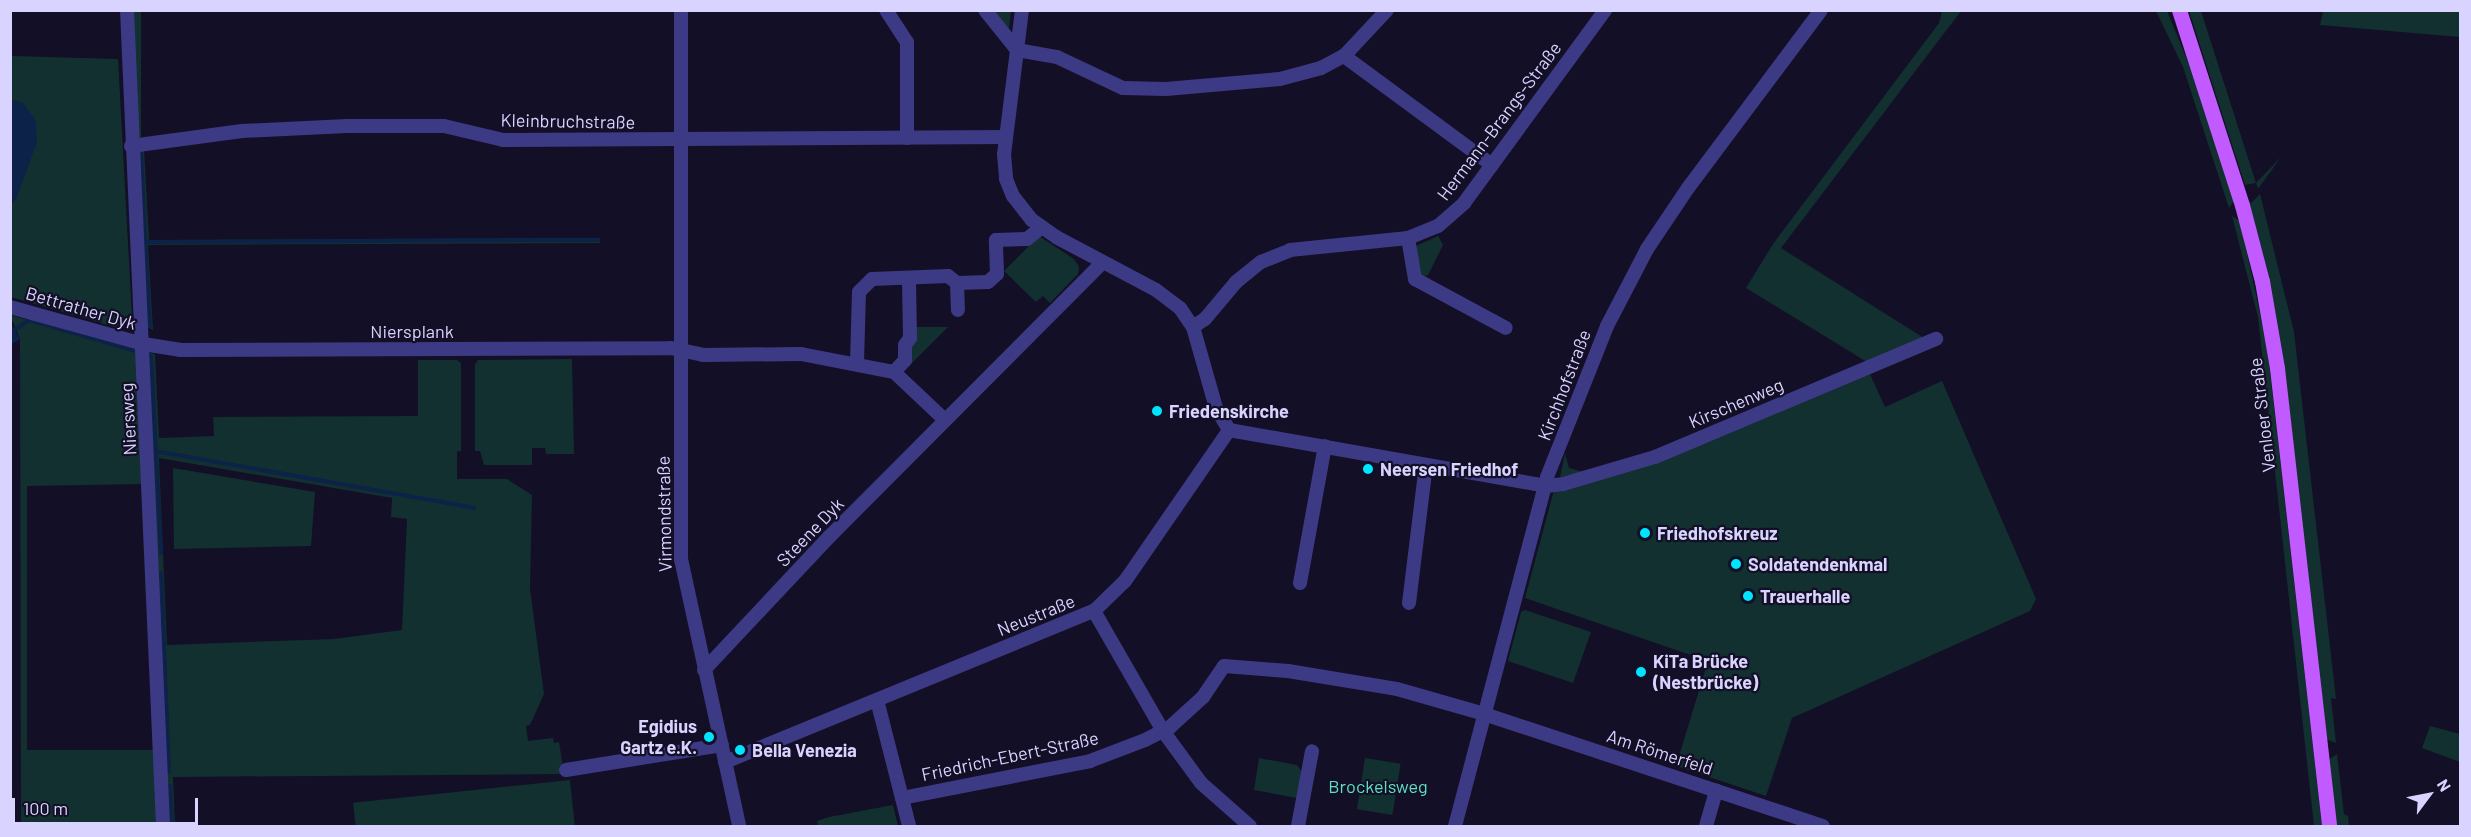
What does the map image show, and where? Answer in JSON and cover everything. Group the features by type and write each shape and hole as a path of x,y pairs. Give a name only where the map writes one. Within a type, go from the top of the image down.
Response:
{"main road":[{"name":"Venloer Straße","path":"2179,10 2242,205 2262,282 2277,368 2329,826"}],"street":[{"name":"Niersweg","path":"127,10 131,146 143,344 163,826"},
{"name":"Virmondstraße","path":"681,10 681,558 738,826"},
{"path":"886,10 907,42 908,138"},
{"path":"985,10 1017,50 1057,57 1122,88 1166,89 1280,79 1321,68 1344,56 1387,10"},
{"path":"1022,10 1006,137 1005,171 1009,188 1024,212 1042,227 1101,264 1163,294 1180,308 1193,327 1216,408 1229,429 1545,486"},
{"name":"Hermann-Brangs-Straße","path":"1193,327 1205,319 1236,282 1261,262 1290,250 1408,238 1438,226 1464,203 1605,10"},
{"name":"Kirchhofstraße","path":"1455,826 1545,486 1607,326 1647,249 1688,188 1821,10"},
{"path":"1344,56 1492,165"},
{"name":"Kleinbruchstraße","path":"131,146 242,131 347,126 444,126 503,140 1006,137"},
{"path":"857,363 859,292 872,279 948,276 957,283 988,282 997,274 996,240 1028,239 1042,227"},
{"path":"1408,238 1415,279 1506,328"},
{"name":"Steene Dyk","path":"704,670 945,420 1101,264"},
{"path":"894,372 905,360 905,345 910,338 909,279"},
{"path":"957,283 958,310"},
{"name":"Bettrather Dyk","path":"10,307 143,344"},
{"name":"Kirschenweg","path":"1545,486 1655,457 1936,339"},
{"name":"Niersplank","path":"143,344 194,350 681,350"},
{"path":"681,350 703,355 801,354 857,363 894,372 945,420"},
{"name":"Neustraße","path":"725,762 1094,611 1125,581 1229,429"},
{"path":"1300,583 1325,446"},
{"path":"1409,603 1426,465"},
{"path":"1094,611 1163,731 1201,783 1250,826"},
{"name":"Friedrich-Ebert-Straße","path":"902,798 1090,761 1163,731 1203,697 1224,666 1288,671 1385,687 1484,714"},
{"path":"877,700 909,826"},
{"name":"Am Römerfeld","path":"1484,714 1823,826"},
{"path":"567,770 722,745"},
{"path":"1298,826 1312,751"},
{"path":"1706,826 1716,790"}],"green space":[{"path":"133,11 141,11 141,137 133,137"},
{"path":"994,11 1011,11 1009,29"},
{"path":"1942,11 1961,11 1781,248 1924,338 1867,362 1746,288 1773,244 1939,23"},
{"path":"2156,11 2167,11 2193,74 2234,201 2229,208 2183,67"},
{"path":"2189,11 2201,11 2256,183 2245,185"},
{"path":"2323,11 2460,11 2460,37 2320,25"},
{"path":"11,56 118,59 132,317 118,328 11,297 11,204 17,197 23,103 11,100"},
{"path":"144,149 149,240 600,238 600,243 148,245 153,330 147,327 137,150"},
{"path":"2281,157 2258,189 2256,183"},
{"path":"2260,194 2294,332 2336,699 2331,698 2336,743 2326,739 2287,389 2273,303 2250,204"},
{"path":"2232,216 2240,221 2267,346 2322,826 2314,826 2258,317"},
{"path":"1039,236 1074,259 1079,267 1078,274 1050,303 1043,296 1036,302 1004,271"},
{"path":"1438,236 1443,245 1428,275 1421,277 1416,246"},
{"path":"10,315 140,350 145,484 27,486 27,750 156,750 159,826 21,826 20,339"},
{"path":"912,327 948,327 909,366 909,348"},
{"path":"148,352 155,354 159,438 214,436 213,417 418,416 418,360 457,360 461,363 461,451 457,451 457,479 507,479 532,495 530,589 544,694 530,725 526,726 528,741 553,738 554,743 559,742 564,774 173,777 175,826 168,826","holes":["159,458 392,498 391,517 407,519 402,630 334,639 167,645"]},
{"path":"572,359 574,454 546,454 545,448 532,448 532,465 484,465 480,451 475,451 475,364 478,360"},
{"path":"1869,372 1885,407 1942,381 2036,599 2030,611 1792,718 1766,796 1676,766 1708,661 1525,598 1554,490"},
{"path":"1565,453 1569,468 1584,472 1560,477"},
{"path":"173,468 315,492 311,546 174,549"},
{"path":"1525,610 1591,632 1573,683 1508,661 1521,612"},
{"path":"2430,726 2460,734 2460,762 2422,748"},
{"path":"2337,754 2344,814 2348,816 2349,826 2336,826 2328,760"},
{"path":"1259,758 1297,765 1302,772 1297,798 1254,790"},
{"name":"Brockelsweg","path":"1365,758 1401,764 1392,815 1357,809"},
{"path":"570,780 575,826 356,826 353,803"},
{"path":"893,805 898,826 818,826 817,821 829,817"}],"water":[{"path":"11,100 23,103 36,121 37,142 17,197 11,204"},
{"path":"10,322 20,339 10,345"}],"waterway":[{"path":"141,153 145,242"},
{"path":"150,326 145,242 598,240"},
{"path":"10,333 29,320 136,351"},
{"path":"151,355 161,553"},
{"path":"155,451 474,508"},
{"path":"161,573 169,772"},
{"path":"170,786 172,826"}],"place":[{"name":"Friedenskirche","path":"1157,411"},
{"name":"Neersen Friedhof","path":"1368,469"},
{"name":"Friedhofskreuz","path":"1645,533"},
{"name":"Soldatendenkmal","path":"1736,564"},
{"name":"Trauerhalle","path":"1748,596"},
{"name":"KiTa Brücke (Nestbrücke)","path":"1641,672"},
{"name":"Egidius Gartz e.K.","path":"709,737"},
{"name":"Bella Venezia","path":"740,750"}]}
